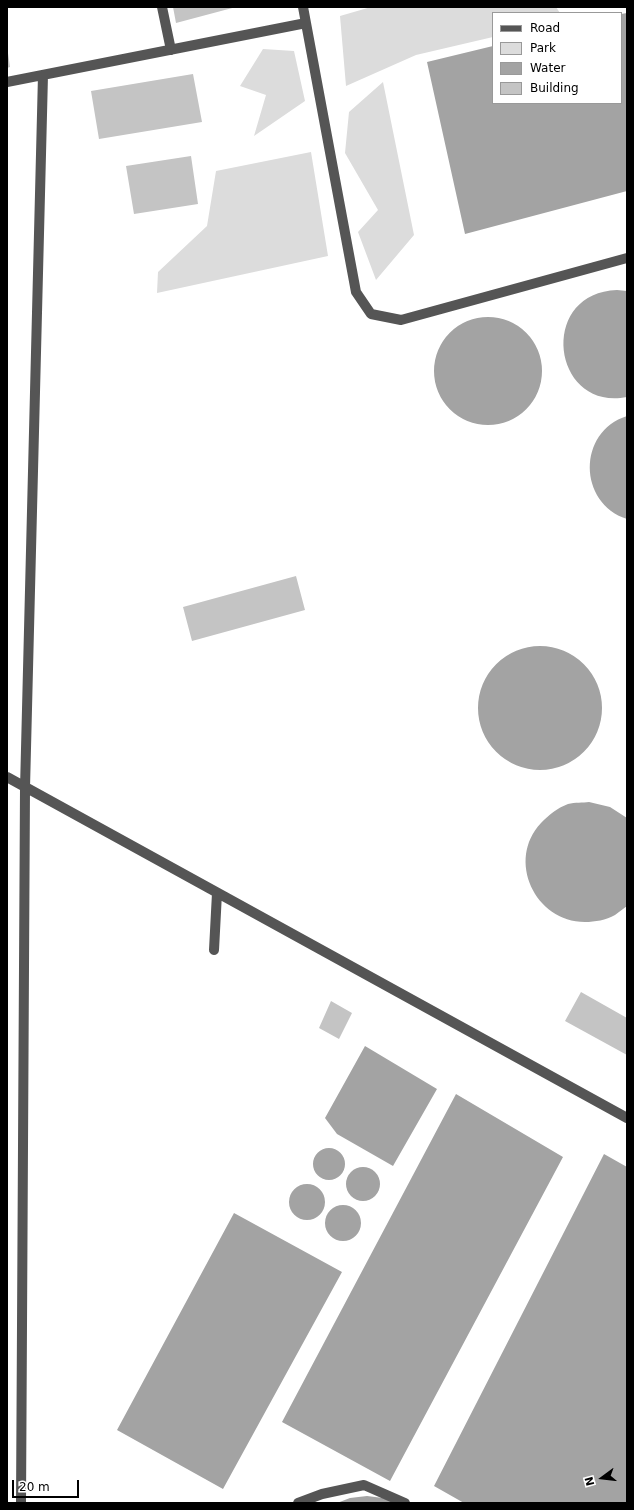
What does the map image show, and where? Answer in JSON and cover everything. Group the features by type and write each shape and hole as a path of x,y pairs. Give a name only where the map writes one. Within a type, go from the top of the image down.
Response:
{"lane":[{"path":"162,7 171,50"},
{"path":"303,7 356,292 371,314 401,320 627,258"},
{"path":"7,82 306,23"},
{"path":"21,1503 25,788 43,75"},
{"path":"7,777 627,1118"},
{"path":"214,950 217,893"},
{"path":"298,1503 322,1494 364,1485 405,1503"}],"green space":[{"path":"371,7 556,7 559,12 492,12 492,37 416,55 346,86 340,16"},
{"path":"263,49 294,51 305,101 254,136 266,95 240,86"},
{"path":"383,82 414,235 376,280 358,232 378,210 345,153 349,112"},
{"path":"311,152 328,256 157,293 158,272 207,226 216,171"}],"water":[{"path":"627,13 627,191 465,234 427,62 492,46 492,104 622,104 622,14"},
{"path":"617,290 627,291 627,397 602,397 583,387 570,371 564,350 565,329 574,310 591,296"},
{"path":"488,317 509,321 526,333 538,350 542,371 538,392 526,409 509,421 488,425 467,421 450,409 438,392 434,371 438,350 450,333 467,321"},
{"path":"627,416 627,519 611,511 599,498 592,484 590,468 592,451 599,437 611,424"},
{"path":"540,646 552,647 564,651 574,656 584,664 592,674 597,684 601,696 601,720 597,732 592,742 584,752 574,760 564,765 552,769 540,770 528,769 516,765 506,760 496,752 488,742 483,732 479,720 478,708 479,696 483,684 488,674 496,664 506,656 516,651 528,647"},
{"path":"589,802 610,807 627,818 627,906 615,915 608,918 585,922 567,919 552,912 540,900 531,886 526,871 526,854 531,838 541,823 550,815 568,804"},
{"path":"365,1046 437,1089 393,1166 337,1134 325,1118"},
{"path":"456,1094 563,1157 390,1481 282,1422"},
{"path":"332,1148 338,1150 343,1155 345,1164 343,1173 338,1178 326,1180 320,1178 315,1173 313,1161 315,1155 320,1150"},
{"path":"604,1154 627,1167 627,1503 464,1503 434,1486"},
{"path":"360,1167 366,1167 375,1172 379,1178 379,1190 375,1196 366,1201 360,1201 351,1196 346,1187 346,1181 351,1172"},
{"path":"307,1184 317,1187 322,1192 325,1202 322,1212 317,1217 307,1220 297,1217 292,1212 289,1202 292,1192 297,1187"},
{"path":"343,1205 356,1210 361,1223 356,1236 343,1241 330,1236 325,1223 330,1210"},
{"path":"234,1213 342,1272 223,1489 117,1430"},
{"path":"367,1496 383,1498 395,1503 337,1503 350,1498"}],"building":[{"path":"173,7 236,7 176,23"},
{"path":"7,46 10,67 7,68"},
{"path":"193,74 202,122 99,139 91,91"},
{"path":"191,156 198,204 134,214 126,166"},
{"path":"296,576 305,610 192,641 183,607"},
{"path":"581,992 627,1018 627,1055 565,1021"},
{"path":"331,1001 352,1013 339,1039 319,1028"}]}
